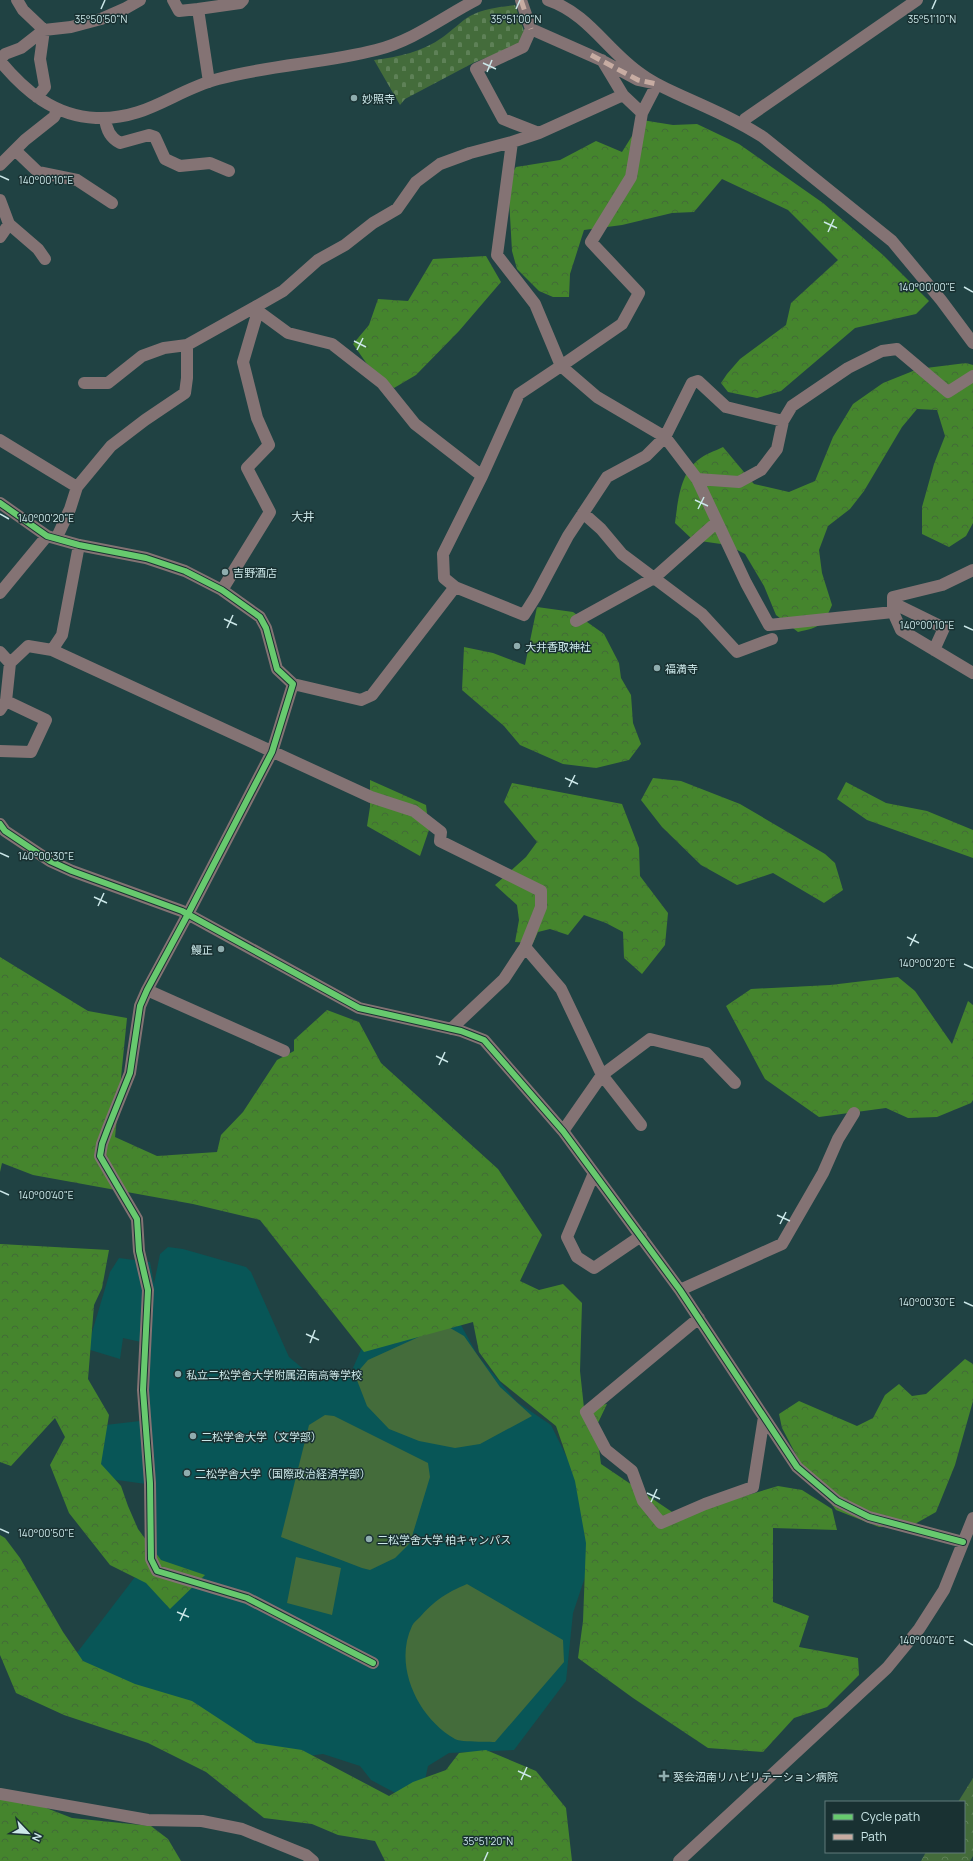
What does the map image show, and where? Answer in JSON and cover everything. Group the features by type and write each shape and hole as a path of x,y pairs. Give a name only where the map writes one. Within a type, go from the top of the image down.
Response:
{"street":[{"path":"17,0 23,10 44,30"},
{"path":"140,0 101,19 71,27 44,30 21,48 5,54 0,60 18,82 37,97 58,109 84,116 105,118 138,113 156,107 190,89 239,74 377,50 415,35 476,0"},
{"path":"173,0 179,11 240,3 243,0"},
{"path":"521,0 531,29 523,47 476,69 503,119 539,133"},
{"path":"548,0 577,14 640,74 657,84 742,124 763,138 892,241 941,300 973,343"},
{"path":"742,124 745,119 917,0"},
{"path":"198,9 209,82"},
{"path":"531,29 596,57 638,80 657,84"},
{"path":"37,97 45,87 40,59 44,30"},
{"path":"596,57 606,42"},
{"path":"596,57 623,95 642,113"},
{"path":"657,84 642,113 632,177 591,242 639,293 622,324 519,394 482,476 442,554 444,578 455,587 524,615 536,596 568,536 607,477 646,456 665,437 692,383 698,381 726,407 783,421"},
{"path":"84,383 108,383 142,356 164,348 187,345 256,309 283,291 318,260 345,245 373,223 397,209 416,182 440,164 470,153 539,133 623,95"},
{"path":"0,165 54,117 58,109"},
{"path":"105,118 106,126 113,139 120,143 149,135 155,137 166,159 180,166 210,162 229,171"},
{"path":"512,142 497,255 536,304 561,366 597,397 665,437 697,479 746,583 769,625 893,608 944,628 934,650"},
{"path":"16,150 38,172 77,180 112,203"},
{"path":"0,200 9,224 38,249 44,259"},
{"path":"0,237 9,224"},
{"path":"256,309 288,333 332,344 382,383 415,424 482,476"},
{"path":"222,590 270,512 247,468 269,445 257,418 243,362 256,309"},
{"path":"0,594 52,536 70,509 77,486 111,446 145,420 185,393 187,378 187,345"},
{"path":"697,479 739,482 761,470 777,449 783,421 792,406 848,368 882,351 897,349 948,392 973,376"},
{"path":"0,440 77,486"},
{"path":"0,503 52,536 79,545 146,558 185,571 222,590 260,617 266,628 277,669 293,684 360,700 368,698 372,695 455,587"},
{"path":"583,513 601,529 622,554 702,614 737,652 772,639"},
{"path":"576,621 654,578 717,522"},
{"path":"52,650 62,635 79,545"},
{"path":"973,570 942,585 893,597 893,608 901,630 973,673"},
{"path":"0,751 31,752 46,720 3,705 10,663 28,646 52,650 272,752 372,796 414,811 441,832 440,841 541,891 541,907 526,947 504,979 451,1029"},
{"path":"0,652 10,663"},
{"path":"293,684 272,752 140,1006 130,1073 102,1144 100,1156 138,1219 139,1251 148,1290 143,1390 150,1483 151,1559 157,1571 247,1598 373,1663"},
{"path":"0,824 5,831 50,861 72,871 188,914 359,1008 451,1029 484,1040 563,1131 641,1236 680,1290 797,1467 837,1501 869,1518 964,1542"},
{"path":"526,947 561,989 602,1075 641,1125"},
{"path":"147,990 284,1051"},
{"path":"563,1131 602,1075 650,1039 706,1053 735,1083"},
{"path":"680,1290 782,1244 823,1173 838,1139 854,1113"},
{"path":"594,1173 567,1237 577,1258 594,1268 641,1236"},
{"path":"698,1318 586,1412 606,1450 632,1471 643,1501 661,1523 705,1504 753,1487 764,1417"},
{"path":"679,1861 887,1668 919,1629 944,1590 973,1518"},
{"path":"0,1794 148,1820 202,1821 242,1829 306,1855 313,1861"}],"shaded area":[{"name":"二松学舍大学 柏キャンパス","path":"168,1247 183,1249 246,1267 251,1272 289,1357 313,1377 326,1380 349,1377 363,1345 456,1316 478,1356 517,1402 551,1425 583,1490 593,1553 573,1613 566,1681 514,1750 449,1753 428,1766 421,1799 414,1803 371,1780 360,1766 323,1754 293,1758 250,1756 73,1658 148,1560 146,1484 95,1477 97,1426 140,1421 141,1342 123,1338 120,1359 87,1349 110,1272 119,1258 150,1262 154,1284 160,1254"}],"green space":[{"path":"515,5 524,31 520,43 507,50 475,62 405,99 400,105 374,60 419,50 435,42 466,18 475,13 492,8"},
{"path":"642,120 673,125 697,124 739,144 823,203 883,255 929,301 916,314 855,328 781,391 757,398 728,392 721,383 727,374 740,359 786,325 791,303 838,260 788,210 722,179 694,212 672,213 622,225 584,230 570,274 569,297 553,297 539,291 517,269 512,251 508,181 516,167 560,160 596,141 622,152"},
{"path":"486,256 501,282 459,331 416,375 394,388 367,364 353,344 369,325 378,299 408,301 433,259"},
{"path":"966,363 973,365 973,523 966,536 949,547 922,534 922,507 934,464 945,436 937,410 917,409 902,427 864,491 850,509 828,526 819,550 822,573 832,605 826,617 816,627 798,632 776,615 764,586 745,554 728,545 693,540 675,523 681,488 687,473 698,460 704,456 723,447 754,484 789,492 815,481 833,437 853,404 883,383 918,369"},
{"path":"537,607 573,612 604,634 619,663 621,678 631,695 633,723 641,744 629,760 596,768 563,764 520,745 504,726 462,690 464,647 493,653 525,665"},
{"path":"653,778 681,781 740,804 825,854 835,863 843,890 824,903 773,873 737,885 701,865 662,827 641,800"},
{"path":"370,780 426,805 429,830 420,856 367,826 370,807"},
{"path":"846,782 886,803 927,811 973,830 973,858 867,820 837,799"},
{"path":"512,783 622,804 639,848 640,876 668,913 665,945 642,974 624,958 623,932 606,923 584,915 568,935 550,929 538,932 533,943 515,942 519,920 517,905 495,885 526,857 537,842 504,802"},
{"path":"0,957 88,1011 127,1018 115,1137 157,1156 217,1152 221,1135 243,1112 277,1060 294,1051 294,1040 327,1010 359,1022 381,1063 498,1169 542,1235 520,1281 539,1290 563,1284 582,1303 580,1371 584,1408 607,1404 596,1427 601,1464 678,1516 778,1486 802,1490 832,1509 837,1530 773,1528 773,1602 809,1616 799,1647 858,1658 859,1675 827,1707 794,1718 763,1752 708,1748 633,1698 578,1658 583,1621 586,1543 575,1481 556,1426 500,1381 479,1352 473,1322 364,1352 260,1220 193,1204 33,1175 2,1163 0,1172"},
{"path":"898,977 915,991 952,1044 968,1001 973,1005 973,1100 971,1103 937,1117 908,1118 886,1108 819,1117 765,1079 726,1006 751,989 830,985"},
{"path":"0,1244 109,1250 102,1288 94,1305 88,1379 109,1415 101,1464 121,1486 138,1529 161,1560 205,1575 170,1609 146,1583 110,1565 69,1513 50,1465 65,1437 55,1418 11,1466 0,1462"},
{"path":"445,1325 464,1336 500,1387 532,1416 480,1444 455,1448 419,1441 389,1429 367,1406 355,1375 368,1360"},
{"path":"965,1359 973,1364 973,1401 955,1465 936,1512 913,1525 879,1527 836,1510 803,1468 782,1428 779,1414 799,1401 857,1426 873,1418 885,1395 899,1384 912,1396 926,1394"},
{"path":"325,1415 334,1416 428,1463 430,1477 410,1543 395,1558 370,1570 281,1537 309,1425"},
{"path":"0,1535 5,1538 20,1558 63,1632 83,1661 135,1684 192,1701 256,1743 302,1750 389,1796 413,1782 446,1770 459,1753 486,1750 536,1771 566,1808 572,1861 385,1861 375,1841 338,1835 312,1824 264,1818 206,1772 148,1743 64,1715 16,1693 0,1655"},
{"path":"296,1557 341,1568 332,1615 287,1603"},
{"path":"467,1584 563,1640 564,1662 495,1742 459,1740 442,1730 420,1705 412,1690 408,1674 406,1658 407,1641 413,1624 441,1598"},
{"path":"973,1778 973,1856 970,1861 921,1861 925,1853 965,1853 965,1801 959,1801"},
{"path":"0,1790 72,1818 151,1826 168,1839 181,1861 0,1861"}],"marked path":[{"path":"521,0 531,29"},
{"path":"591,55 638,80 657,84"}],"cycle path":[{"path":"0,503 47,536 79,545 146,558 185,571 222,590 260,617 266,628 277,669 293,684 272,752 140,1006 130,1073 102,1144 100,1156 137,1219 139,1251 148,1290 143,1390 150,1483 151,1559 157,1571 247,1598 373,1663"},
{"path":"0,824 5,831 50,861 72,871 182,911 359,1008 461,1031 484,1040 563,1131 680,1290 797,1467 837,1501 869,1517 963,1542"}],"place":[{"name":"妙照寺","path":"354,98"},
{"name":"吉野酒店","path":"225,572"},
{"name":"大井香取神社","path":"517,646"},
{"name":"福満寺","path":"657,668"},
{"name":"鰻正","path":"221,949"},
{"name":"私立二松学舎大学附属沼南高等学校","path":"178,1374"},
{"name":"二松学舎大学（文学部）","path":"193,1436"},
{"name":"二松学舎大学（国際政治経済学部）","path":"187,1473"},
{"name":"二松学舍大学 柏キャンパス","path":"369,1539"},
{"name":"葵会沼南リハビリテーション病院","path":"664,1776"}],"district":[{"name":"大井","path":"303,516"}]}
